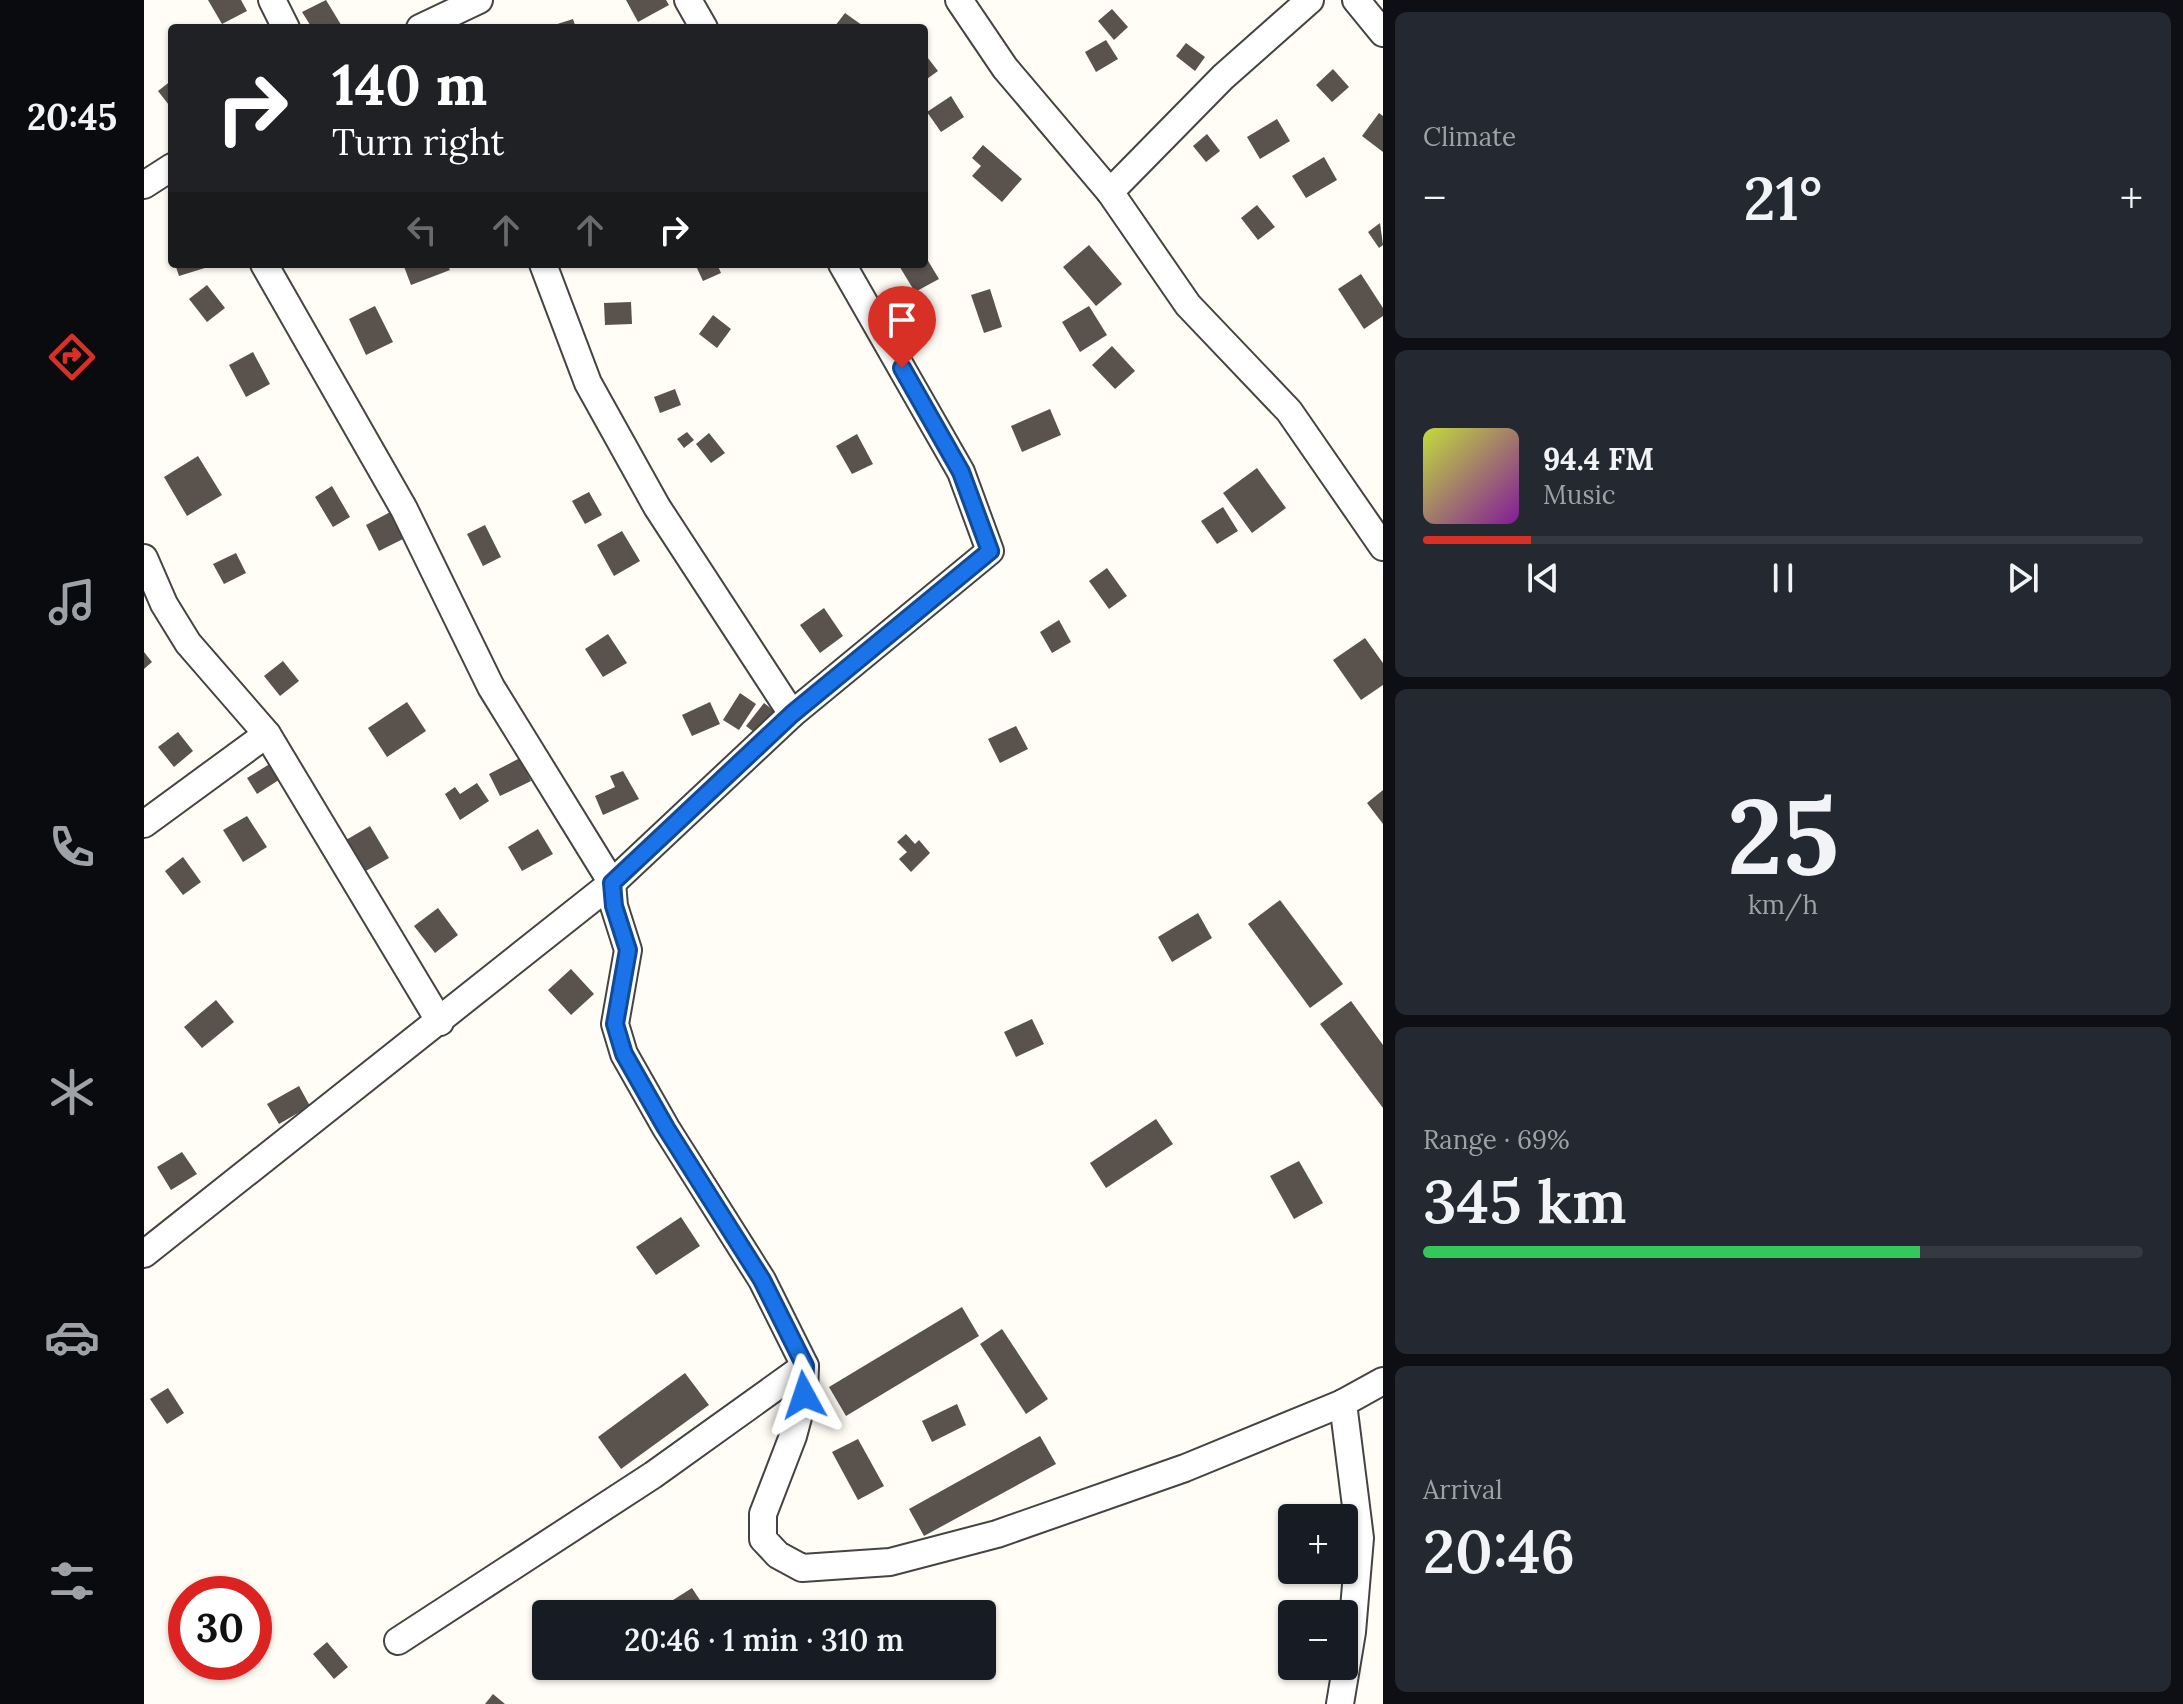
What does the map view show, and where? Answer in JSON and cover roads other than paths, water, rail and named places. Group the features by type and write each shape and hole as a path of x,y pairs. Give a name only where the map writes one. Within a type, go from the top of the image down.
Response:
{"street":[{"path":"272,0 284,24"},
{"path":"429,24 479,0"},
{"path":"688,0 702,24"},
{"path":"959,0 1005,68 1110,192 1188,305 1289,411 1383,547"},
{"path":"1110,192 1223,77 1310,0"},
{"path":"1356,0 1383,33"},
{"path":"144,185 168,170"},
{"path":"266,268 404,509 491,687 612,883 614,906 628,950 615,1024 624,1054 666,1128 762,1280 805,1366 800,1408 763,1514 763,1539 778,1555 802,1568 890,1562 997,1534 1185,1468 1343,1403 1383,1381"},
{"path":"545,268 588,383 657,507 792,714"},
{"path":"144,1254 612,883 792,714 990,551 961,472 844,268"},
{"path":"144,558 164,604 188,643 267,734 440,1022"},
{"path":"144,824 267,734"},
{"path":"398,1641 653,1475 805,1366"},
{"path":"1340,1704 1352,1632 1360,1538 1343,1403"}]}
